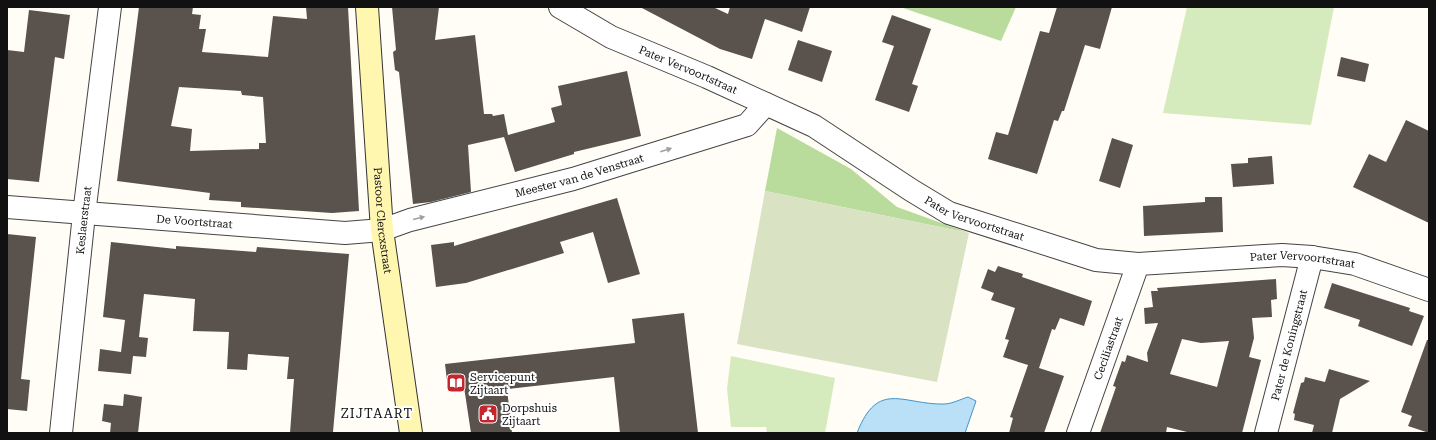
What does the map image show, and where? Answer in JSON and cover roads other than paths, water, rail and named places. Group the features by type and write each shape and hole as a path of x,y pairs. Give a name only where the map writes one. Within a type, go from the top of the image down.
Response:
{"street":[{"name":"Keslaerstraat","path":"61,433 84,214 110,7"},
{"name":"Pastoor Clercxstraat","path":"367,7 382,230 411,433"},
{"name":"Pater Vervoortstraat","path":"560,7 611,37 707,77 814,126 910,190 949,213 1096,260 1138,264 1282,255 1312,257 1355,264 1429,290"},
{"name":"Meester van de Venstraat","path":"382,230 410,220 573,179 747,125 766,104"},
{"name":"De Voortstraat","path":"7,208 345,233 382,230"},
{"name":"Pater de Koningstraat","path":"1266,433 1312,257"},
{"name":"Ceciliastraat","path":"1078,433 1138,264"}],"water":[{"path":"968,397 976,401 965,433 857,433 865,416 874,406 883,400 904,399 947,404"}],"place":[{"name":"Servicepunt Zijtaart","path":"456,383"},
{"name":"Dorpshuis Zijtaart","path":"488,414"}],"district":[{"name":"ZIJTAART","path":"377,413"}]}
